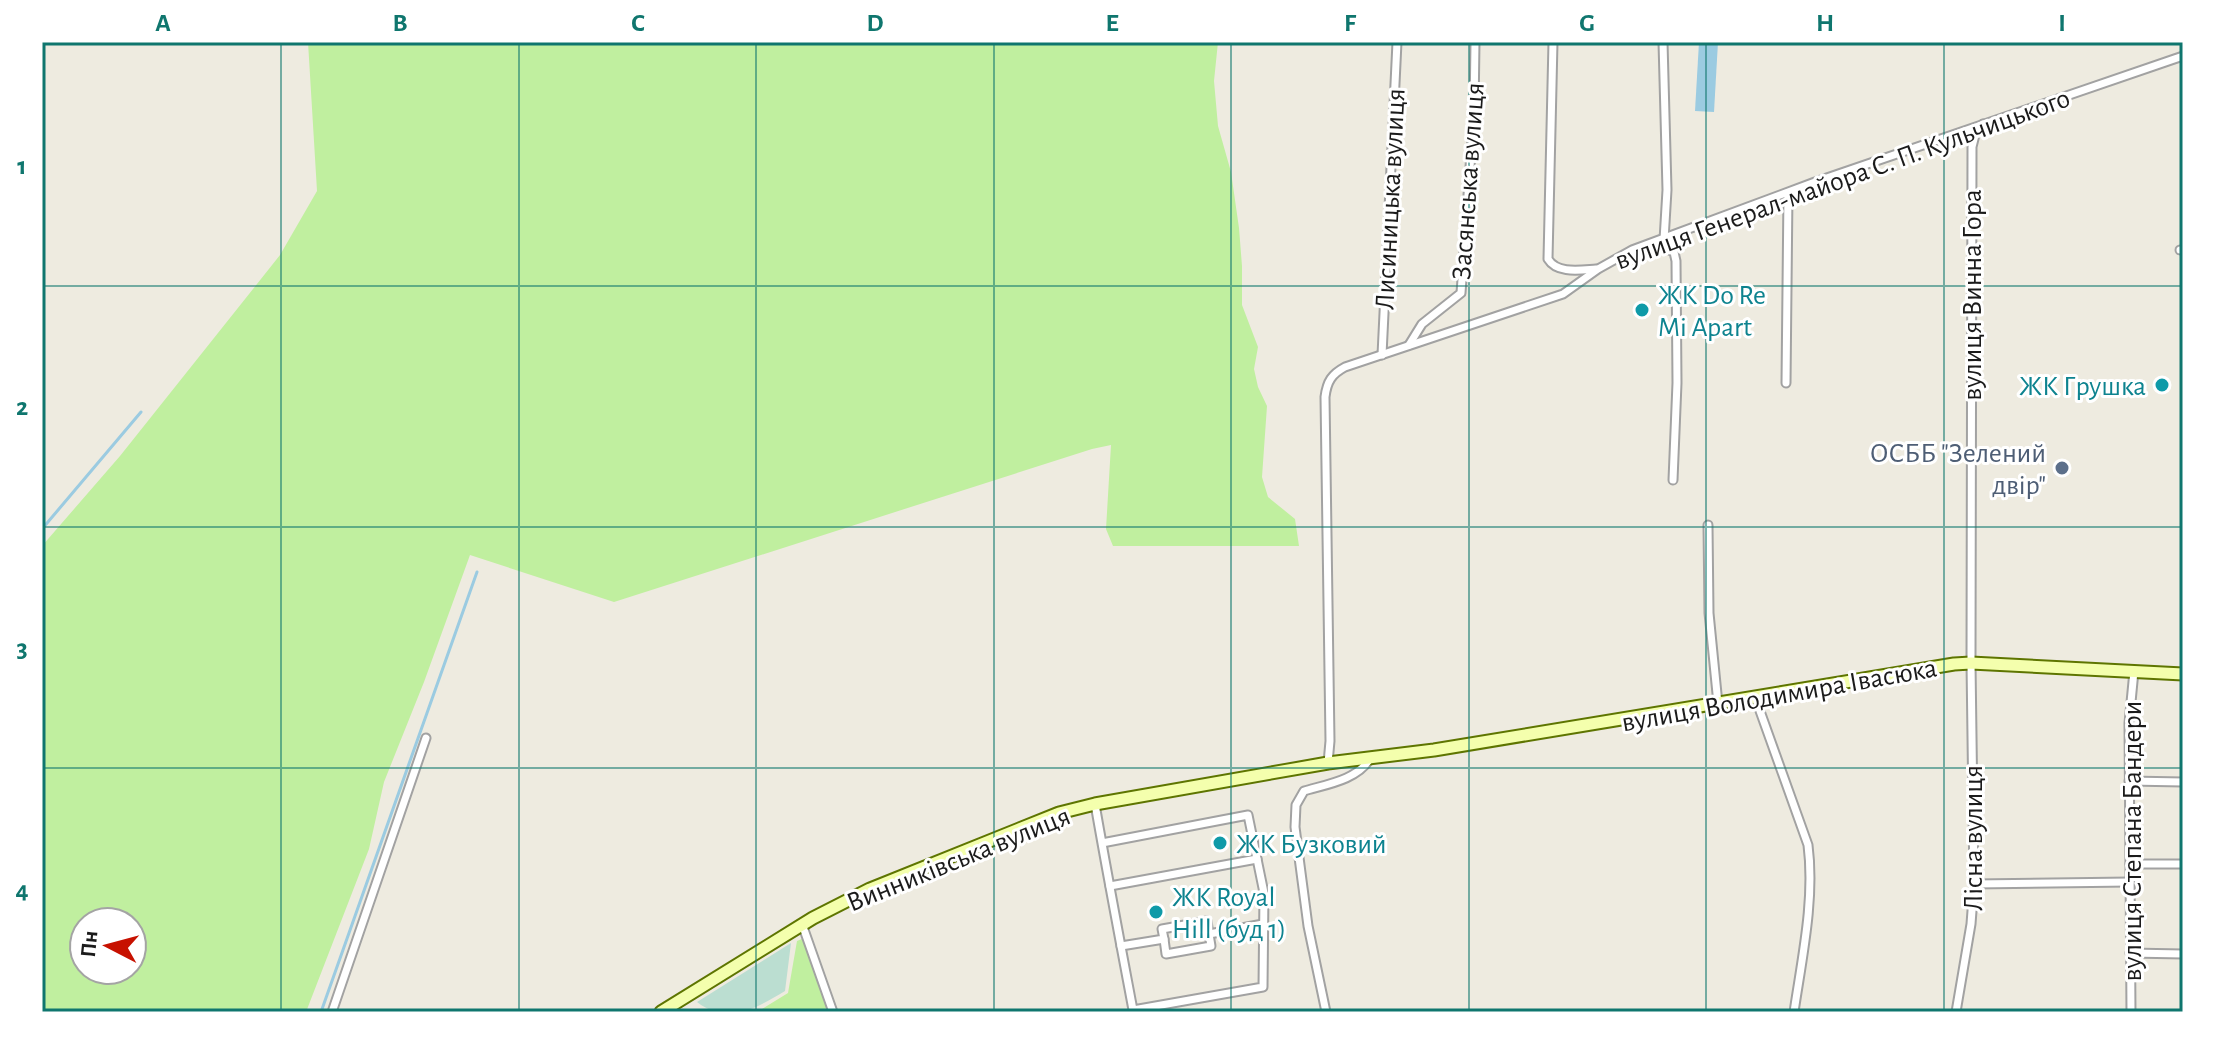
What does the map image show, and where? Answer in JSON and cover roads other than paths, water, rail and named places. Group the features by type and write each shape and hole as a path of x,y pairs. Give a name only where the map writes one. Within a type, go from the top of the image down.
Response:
{"main road":[{"name":"вулиця Володимира Івасюка","path":"1328,763 1971,663 2183,674"},
{"name":"Винниківська вулиця","path":"661,1012 802,924 870,889 1059,813 1328,763"}],"street":[{"name":"Лисиницька вулиця","path":"1382,355 1397,42"},
{"name":"Засянська вулиця","path":"1408,347 1422,324 1461,293 1474,111 1475,42"},
{"path":"1553,42 1548,259 1557,269 1598,269"},
{"path":"1663,42 1667,190 1664,240"},
{"name":"вулиця Генерал-майора С. П. Кульчицького","path":"1328,763 1327,388 1334,373 1563,294 1632,250 1985,123 2183,56"},
{"name":"вулиця Винна Гора","path":"1971,663 1972,147 1975,135 1985,123"},
{"path":"1786,383 1788,193"},
{"path":"1652,243 1670,249 1676,255 1677,383 1673,480"},
{"path":"1708,525 1709,613 1718,704"},
{"name":"Лісна вулиця","path":"1956,1012 1971,924 1974,884 1971,663"},
{"name":"вулиця Степана Бандери","path":"2131,1012 2129,723 2134,671"},
{"path":"1755,697 1808,845 1810,861 1805,937 1794,1012"},
{"path":"332,1012 426,738"},
{"path":"1326,1012 1308,926 1295,827 1296,805 1304,791 1349,777 1374,758"},
{"path":"2129,781 2183,782"},
{"path":"1095,804 1102,843 1121,946 1133,1010 1263,987 1264,893 1248,815 1102,843"},
{"path":"1110,886 1257,859"},
{"path":"2130,864 2183,864"},
{"path":"1974,884 2130,882"},
{"path":"1207,921 1211,946 1166,954 1164,939 1162,929 1207,921"},
{"path":"802,924 833,1012"},
{"path":"1209,934 1263,924"},
{"path":"1121,946 1164,939"},
{"path":"2130,953 2183,954"}],"water":[{"path":"1699,42 1718,42 1714,112 1695,111"}],"waterway":[{"path":"42,529 141,412"},
{"path":"321,1012 477,572"}],"place":[{"name":"ЖК Do Re Mi Apart","path":"1642,310"},
{"name":"ЖК Грушка","path":"2162,385"},
{"name":"ОСББ \"Зелений двір\"","path":"2062,468"},
{"name":"ЖК Бузковий","path":"1220,843"},
{"name":"ЖК Royal Hill (буд 1)","path":"1156,912"}]}
